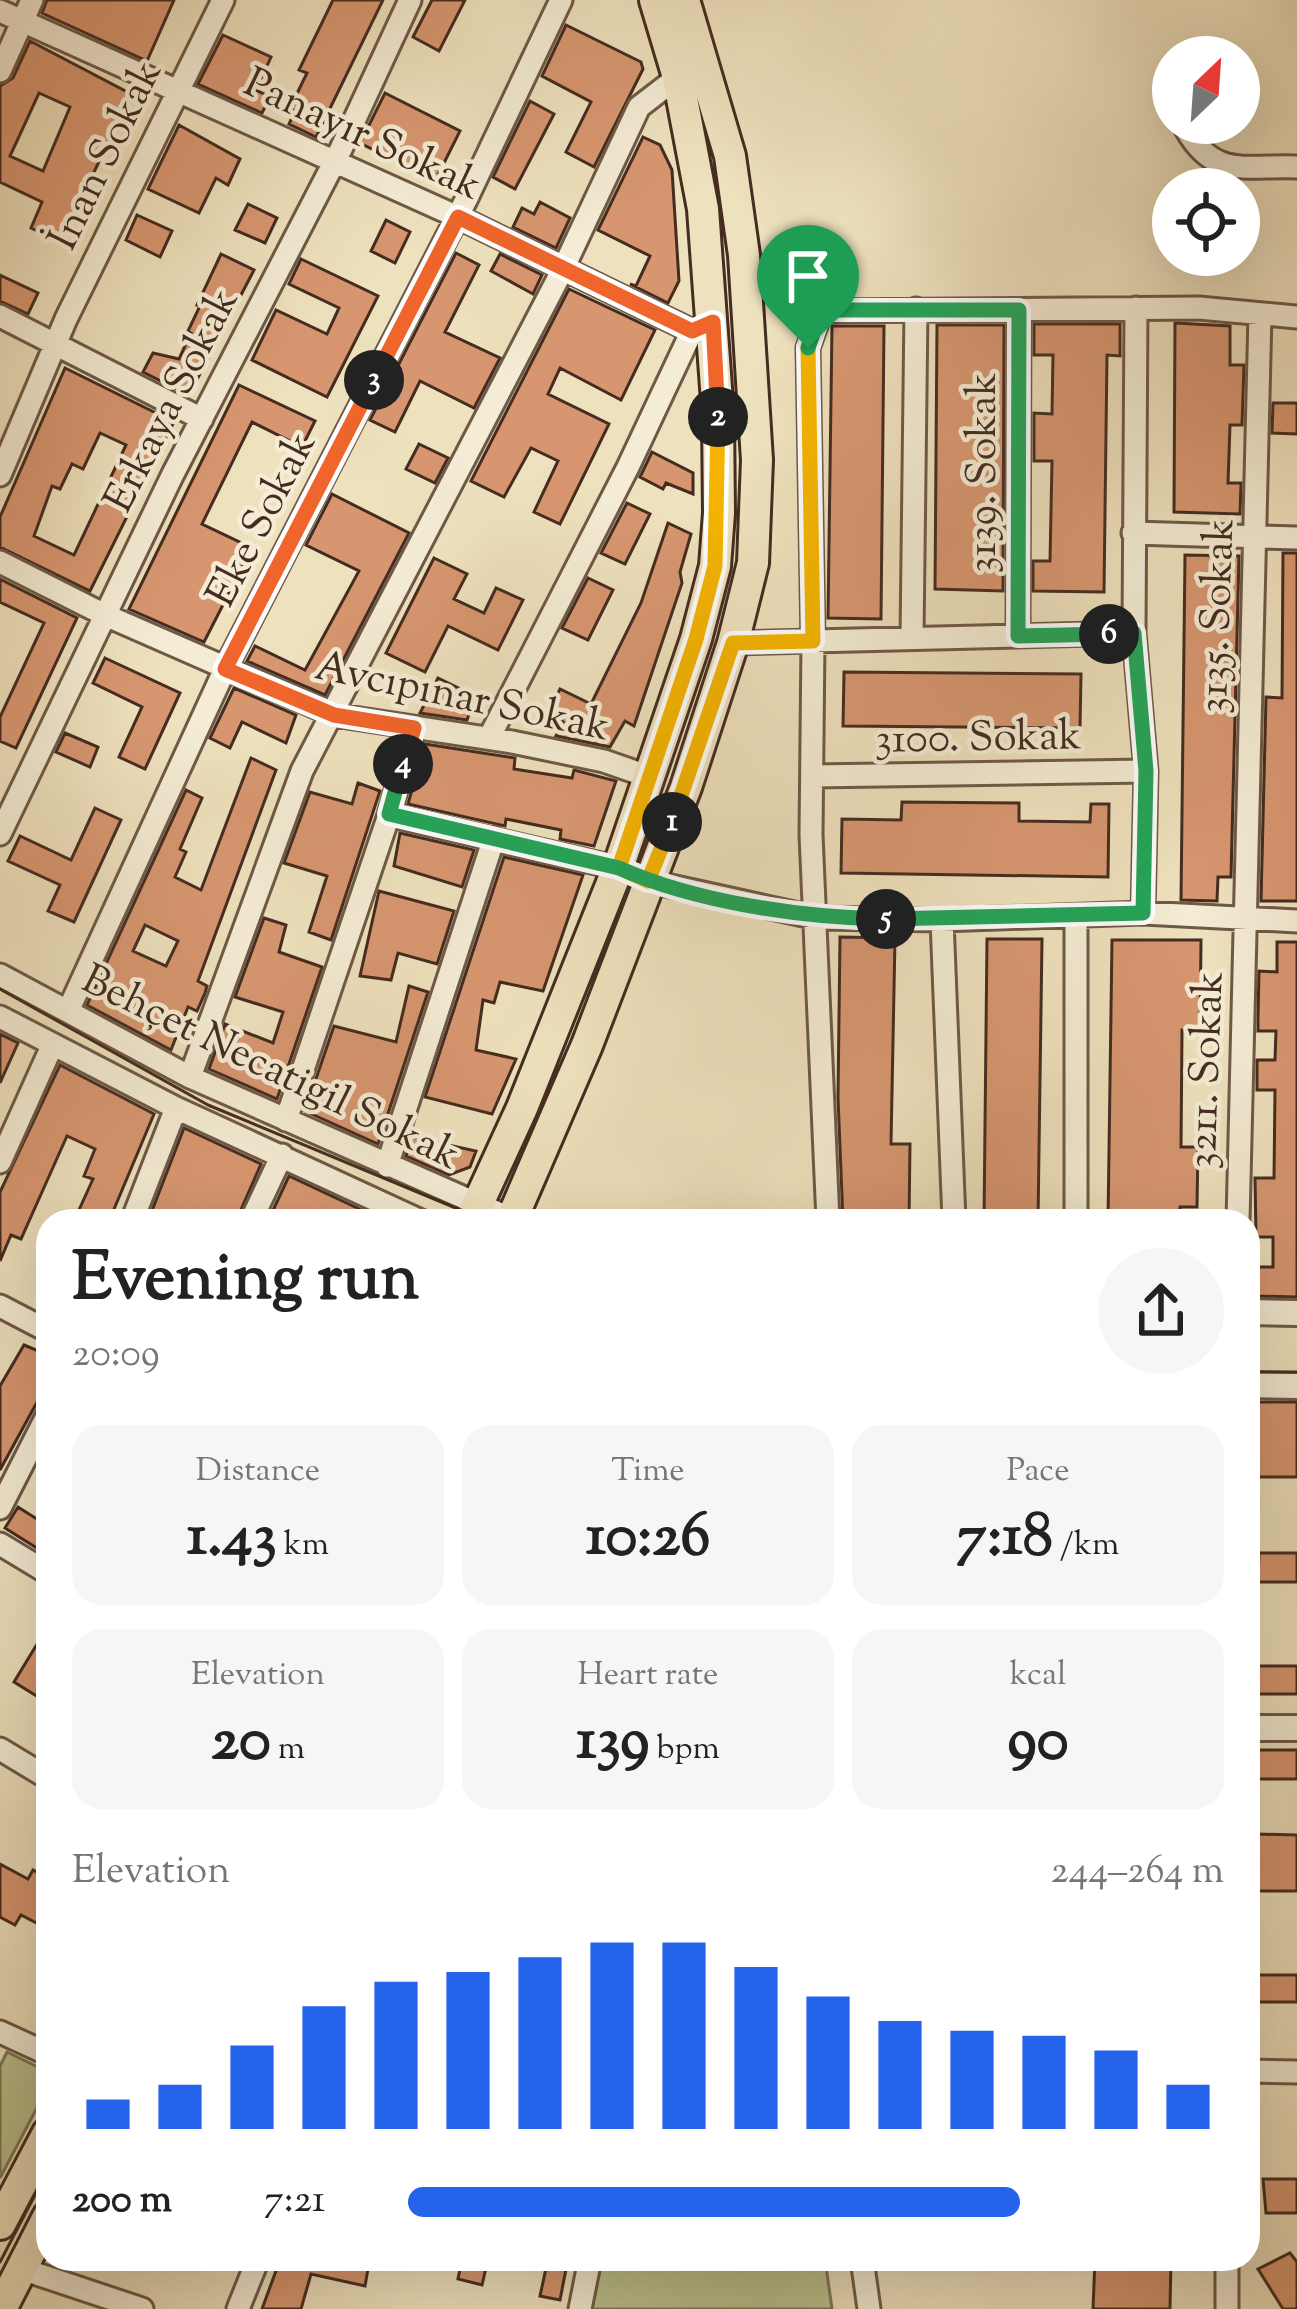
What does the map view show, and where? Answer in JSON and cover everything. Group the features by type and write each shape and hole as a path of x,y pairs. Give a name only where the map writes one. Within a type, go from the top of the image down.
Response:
{"main road":[{"path":"476,1209 619,868 696,639 715,566 719,513 703,326 703,209 678,77 656,0"},
{"path":"517,1209 686,787 733,643 753,563 757,460 745,255 730,156 684,0"},
{"path":"0,2224 36,2156"},
{"path":"1,2309 36,2241"}],"street":[{"path":"0,71 32,0"},
{"name":"İnan Sokak","path":"0,475 56,343 224,0"},
{"name":"Erkaya Sokak","path":"0,834 410,0"},
{"name":"Eke Sokak","path":"68,1011 225,669 458,217 561,0"},
{"name":"Panayır Sokak","path":"0,11 178,88 563,269 703,326"},
{"path":"190,1076 302,771 563,269 639,107 678,77"},
{"path":"1194,144 1217,163 1297,167"},
{"path":"1136,308 1134,633 1146,771 1143,913"},
{"path":"828,1209 812,776 808,348 821,310 1199,308 1297,317"},
{"path":"913,638 916,309"},
{"name":"3139. Sokak","path":"1018,636 1019,310"},
{"name":"3135. Sokak","path":"1246,921 1260,314"},
{"path":"0,316 202,419"},
{"path":"489,738 703,326"},
{"path":"1133,533 1297,538"},
{"name":"Avcıpınar Sokak","path":"0,562 105,615 334,715 489,738 604,761 650,776"},
{"path":"733,643 1134,633"},
{"path":"286,1120 414,728"},
{"name":"3100. Sokak","path":"812,776 1146,771"},
{"path":"389,814 619,868 648,881 817,918 943,920 1143,913 1297,921"},
{"path":"387,1166 494,838"},
{"path":"1076,916 1076,1209"},
{"path":"943,920 954,1209"},
{"name":"3211. Sokak","path":"1238,1209 1246,921"},
{"name":"Behçet Necatigil Sokak","path":"0,975 190,1076 387,1166 465,1209"},
{"path":"0,1017 176,1108 396,1209"},
{"path":"0,1162 52,1046"},
{"path":"137,1209 176,1108"},
{"path":"257,1209 282,1155"},
{"path":"372,1209 376,1199"},
{"path":"0,1306 36,1325"},
{"path":"1260,1312 1297,1312"},
{"path":"1260,1385 1297,1386"},
{"path":"0,1508 36,1438"},
{"path":"0,1544 36,1566"},
{"path":"1260,1728 1297,1728"},
{"path":"0,1749 36,1771"},
{"path":"0,2032 36,2048"},
{"path":"1260,2071 1297,2072"},
{"path":"22,2269 142,2309"},
{"path":"238,2309 252,2271"},
{"path":"580,2309 588,2271"},
{"path":"864,2271 869,2309"},
{"path":"1227,2271 1227,2309"}],"green space":[{"path":"7,2052 36,2066 36,2110 0,2178 0,2066"},
{"path":"600,2271 827,2271 832,2309 592,2309"}],"building":[{"path":"47,0 174,0 147,61 42,13"},
{"path":"333,0 383,0 316,137 289,124 295,111 290,108 307,73 299,70"},
{"path":"432,0 465,0 439,51 413,37"},
{"path":"566,25 641,62 643,69 594,167 566,152 591,102 542,76"},
{"path":"223,35 271,57 256,90 270,97 262,113 198,84"},
{"path":"30,41 131,94 61,242 31,228 42,202 0,182 0,86 13,78","holes":["39,93 70,107 43,171 10,156"]},
{"path":"385,93 460,131 435,181 360,143"},
{"path":"530,101 554,114 515,189 493,177"},
{"path":"179,125 240,159 228,185 216,178 199,213 148,189"},
{"path":"643,137 660,145 672,170 679,281 668,303 630,284 636,286 650,256 598,230"},
{"path":"540,202 570,218 556,248 513,227 522,208 534,214"},
{"path":"248,204 277,218 265,243 235,230"},
{"path":"137,215 172,231 160,257 126,240"},
{"path":"386,220 410,232 395,263 371,251"},
{"path":"456,253 479,265 445,332 500,358 474,408 420,381 395,432 370,420"},
{"path":"221,254 254,270 189,395 143,372 153,353 179,359"},
{"path":"500,254 542,275 533,294 491,271"},
{"path":"301,259 378,296 327,397 252,360 276,310 327,334 339,308 289,284"},
{"path":"0,275 38,293 28,314 0,301"},
{"path":"799,286 799,314 780,314 780,287"},
{"path":"569,289 655,330 621,400 560,368 548,394 609,424 560,524 534,512 558,461 531,448 504,497 471,481"},
{"path":"1175,323 1230,326 1230,365 1244,365 1242,425 1230,425 1228,483 1241,483 1240,514 1174,512"},
{"path":"1034,324 1120,324 1120,356 1107,355 1104,592 1033,591 1033,561 1050,561 1052,461 1034,461 1034,413 1052,414 1053,355 1034,355"},
{"path":"937,325 1004,325 1003,591 935,589"},
{"path":"832,326 884,326 881,619 828,618"},
{"path":"65,368 174,422 90,591 0,547 0,517","holes":["100,433 126,445 74,555 34,536 52,486 60,489 72,464 83,469"]},
{"path":"239,385 315,421 302,447 252,422 202,524 252,548 204,642 129,609"},
{"path":"1273,403 1297,403 1297,434 1272,433"},
{"path":"419,444 448,458 435,483 406,469"},
{"path":"652,452 693,473 693,494 666,483 663,489 640,477"},
{"path":"332,494 409,533 325,695 247,661 255,646 305,670 359,571 306,545"},
{"path":"627,503 650,514 625,564 601,553"},
{"path":"668,523 691,534 680,572 682,583 634,726 625,721 610,747 556,736 563,722 548,714 560,689 591,704 641,603"},
{"path":"1283,553 1297,553 1297,901 1261,901 1266,697 1282,698"},
{"path":"1185,555 1239,556 1231,877 1218,877 1217,901 1181,900"},
{"path":"434,558 467,574 454,599 484,613 496,588 523,600 498,650 448,626 425,672 386,653"},
{"path":"588,578 613,590 588,640 562,628"},
{"path":"0,579 77,618 16,748 0,741 0,717 44,623 0,602"},
{"path":"105,658 180,693 145,769 119,757 142,707 93,683"},
{"path":"844,672 1081,674 1080,728 843,726"},
{"path":"438,678 475,696 467,720 420,713"},
{"path":"234,688 296,715 286,743 242,722 230,748 210,738"},
{"path":"65,733 98,747 90,767 56,752"},
{"path":"425,744 515,758 514,769 572,778 574,770 616,781 594,846 560,839 561,830 506,819 505,826 408,804"},
{"path":"251,758 276,770 198,981 207,986 205,993 197,1011 188,1007 171,1050 87,1005 186,790 202,798 180,849 186,852 175,877 201,890","holes":["145,925 178,941 166,966 133,951"]},
{"path":"358,783 380,791 331,940 309,932 327,876 284,863 310,792 352,804"},
{"path":"902,802 1019,803 1019,821 1090,822 1091,804 1109,804 1108,877 841,873 842,819 901,820"},
{"path":"95,808 121,820 74,922 48,911 60,885 8,861 20,836 71,860"},
{"path":"400,833 474,850 462,887 394,866"},
{"path":"504,857 583,875 543,991 500,982 494,1003 483,1000 476,1050 516,1059 492,1114 425,1097"},
{"path":"379,891 454,911 437,964 398,953 391,980 360,976"},
{"path":"264,918 286,925 279,952 322,967 277,1099 209,1069 225,1024 273,1043 283,1012 235,997"},
{"path":"840,937 895,938 891,1144 910,1144 909,1209 843,1209"},
{"path":"987,939 1042,939 1038,1209 984,1209"},
{"path":"1112,940 1201,940 1200,1030 1182,1030 1181,1147 1198,1147 1197,1207 1108,1209"},
{"path":"1277,942 1297,942 1297,1297 1260,1296 1260,1267 1273,1267 1273,1237 1260,1237 1255,1178 1274,1178 1275,1090 1257,1090 1257,1060 1275,1060 1276,1031 1258,1031 1259,971 1277,972"},
{"path":"409,986 428,992 378,1144 305,1111 334,1026 396,1042"},
{"path":"0,1034 18,1043 0,1083"},
{"path":"60,1065 154,1114 114,1209 79,1209 93,1179 84,1176 95,1149 67,1136 21,1239 11,1235 0,1261 0,1192"},
{"path":"184,1128 261,1164 241,1209 153,1209"},
{"path":"412,1137 476,1151 470,1167 449,1175 406,1156"},
{"path":"289,1176 359,1209 274,1209"},
{"path":"24,1345 36,1350 36,1404 0,1470 0,1386"},
{"path":"1260,1402 1297,1402 1297,1477 1260,1477"},
{"path":"18,1507 36,1518 36,1547 5,1528"},
{"path":"1260,1553 1297,1553 1297,1582 1260,1582"},
{"path":"36,1646 36,1696 14,1682"},
{"path":"1260,1666 1297,1666 1297,1694 1260,1694"},
{"path":"1260,1750 1297,1750 1297,1779 1260,1779"},
{"path":"1260,1834 1297,1835 1297,1891 1260,1891"},
{"path":"0,1864 28,1879 36,1872 36,1923 21,1915 15,1925 0,1917"},
{"path":"1260,1975 1297,1975 1297,2002 1260,2002"},
{"path":"1263,2179 1297,2179 1297,2213 1266,2213"},
{"path":"1290,2253 1297,2262 1297,2309 1283,2309 1260,2268"},
{"path":"276,2271 368,2271 365,2286 311,2274 301,2309 262,2309"},
{"path":"460,2271 485,2271 482,2285 458,2279"},
{"path":"545,2271 566,2271 560,2300 540,2296"},
{"path":"1095,2271 1171,2271 1170,2309 1093,2309"}],"tram line":[{"path":"0,989 208,1105 458,1209"},
{"path":"1260,1372 1297,1372"},
{"path":"0,2262 36,2193"}],"route":[{"path":"808,348 813,641 733,643 686,787 648,881 619,868 696,639 715,566 719,513 713,322 692,331 458,217 225,669 334,715 414,728 389,814 619,868 648,881 817,918 943,920 1143,913 1146,771 1134,633 1018,636 1019,310 821,310 808,348"}]}
